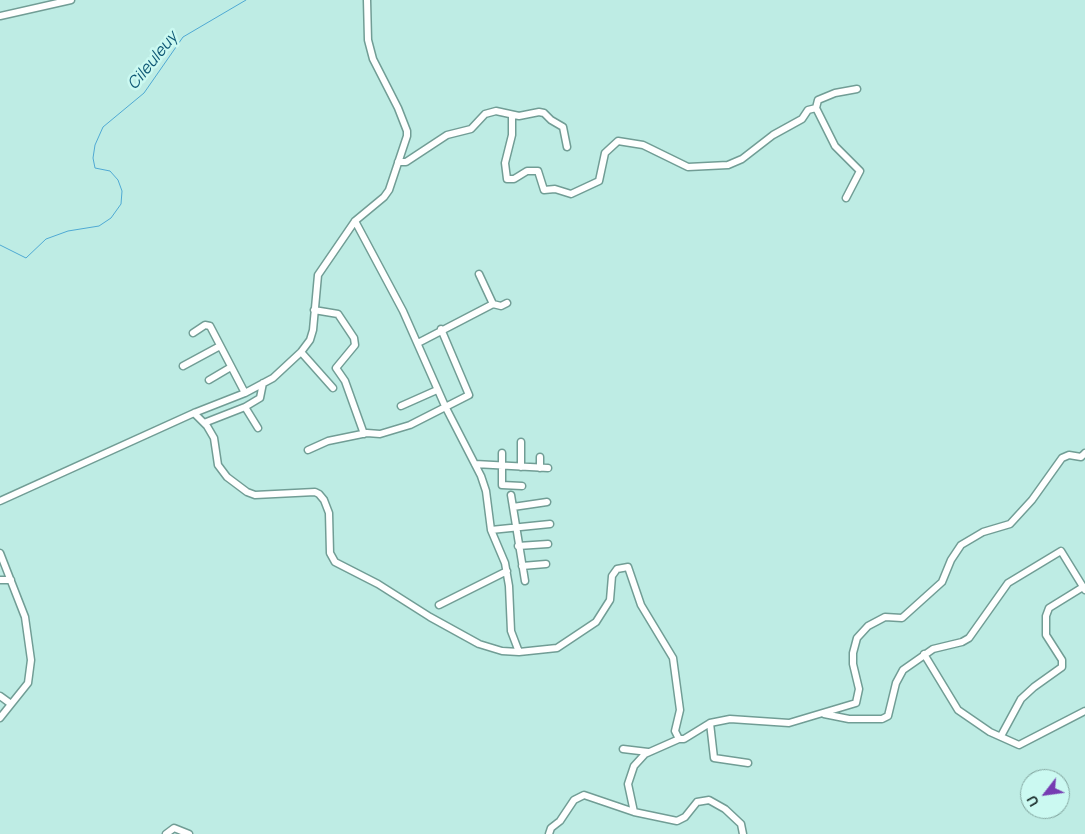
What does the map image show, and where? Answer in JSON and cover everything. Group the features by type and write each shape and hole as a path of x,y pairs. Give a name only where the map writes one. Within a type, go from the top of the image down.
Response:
{"street":[{"path":"0,16 71,0"},
{"path":"0,501 194,413 245,393 285,368 301,352 311,335 318,275 355,221 384,197 393,182 407,131 373,58 368,40 367,0"},
{"path":"846,198 860,175 860,171 835,146 816,108 818,100 835,93 857,89"},
{"path":"512,116 512,135 505,163 507,179 514,179 527,171 538,171 544,190 555,189 571,194 599,181 605,153 618,141 625,141 656,150 688,167 728,165 742,159 773,136 802,120 808,110 816,108"},
{"path":"398,162 406,162 447,135 474,126 490,112 500,112 512,116 544,113 563,127 567,147"},
{"path":"355,221 418,342 437,390 475,464 486,491 492,530 507,571 511,631 520,652"},
{"path":"479,274 493,304"},
{"path":"418,342 493,304 501,306 507,304"},
{"path":"314,310 338,314 354,338 355,345 336,368 346,381 364,434"},
{"path":"193,333 208,325 245,393"},
{"path":"308,450 328,441 364,434 377,435 410,425 445,406 467,397 470,393 441,329"},
{"path":"183,366 220,346"},
{"path":"301,352 333,388"},
{"path":"209,380 230,367"},
{"path":"204,423 245,407 259,399 263,383"},
{"path":"401,406 437,390"},
{"path":"245,407 258,428"},
{"path":"194,413 204,423 214,438 218,465 227,477 247,492 255,495 315,492 322,496 331,527 331,557 340,567 378,584 430,617 479,644 502,651 520,652 558,648 596,622 610,600 612,576 617,568 628,567 641,605 673,658 680,710 675,732 679,739"},
{"path":"521,442 521,467"},
{"path":"502,453 502,485 522,486"},
{"path":"634,812 630,796 629,778 638,760 650,752 679,739 684,739 710,723 730,719 789,723 852,705 858,701 859,689 853,664 853,653 857,638 868,626 885,617 902,618 942,582 951,560 961,545 983,532 1010,524 1032,500 1062,458 1069,454 1081,457 1085,453"},
{"path":"540,457 540,468"},
{"path":"475,464 502,467 548,468"},
{"path":"511,495 525,580"},
{"path":"513,507 547,502"},
{"path":"492,530 550,524"},
{"path":"518,546 548,544"},
{"path":"823,713 850,719 882,719 888,716 898,676 924,654 969,638 1008,583 1061,551 1084,589 1049,608 1046,616 1046,634 1062,660 1062,667 1034,686 1021,699 1001,736"},
{"path":"0,552 25,617 31,660 28,683 0,718"},
{"path":"522,566 546,564"},
{"path":"439,605 507,571"},
{"path":"0,580 12,580"},
{"path":"924,654 958,710 990,732 1019,745 1085,711"},
{"path":"0,696 11,704"},
{"path":"710,723 714,758 748,763"},
{"path":"623,749 650,752"},
{"path":"549,834 551,828 560,820 574,800 584,795 634,812 677,821 685,816 697,802 709,800 725,809 741,824 743,834"},
{"path":"166,834 174,828 189,834"}],"waterway":[{"name":"Cileuleuy","path":"0,245 26,258 46,239 68,231 99,226 111,218 121,204 122,191 118,180 110,171 95,168 93,158 95,145 103,127 144,93 183,37 246,0"}]}
